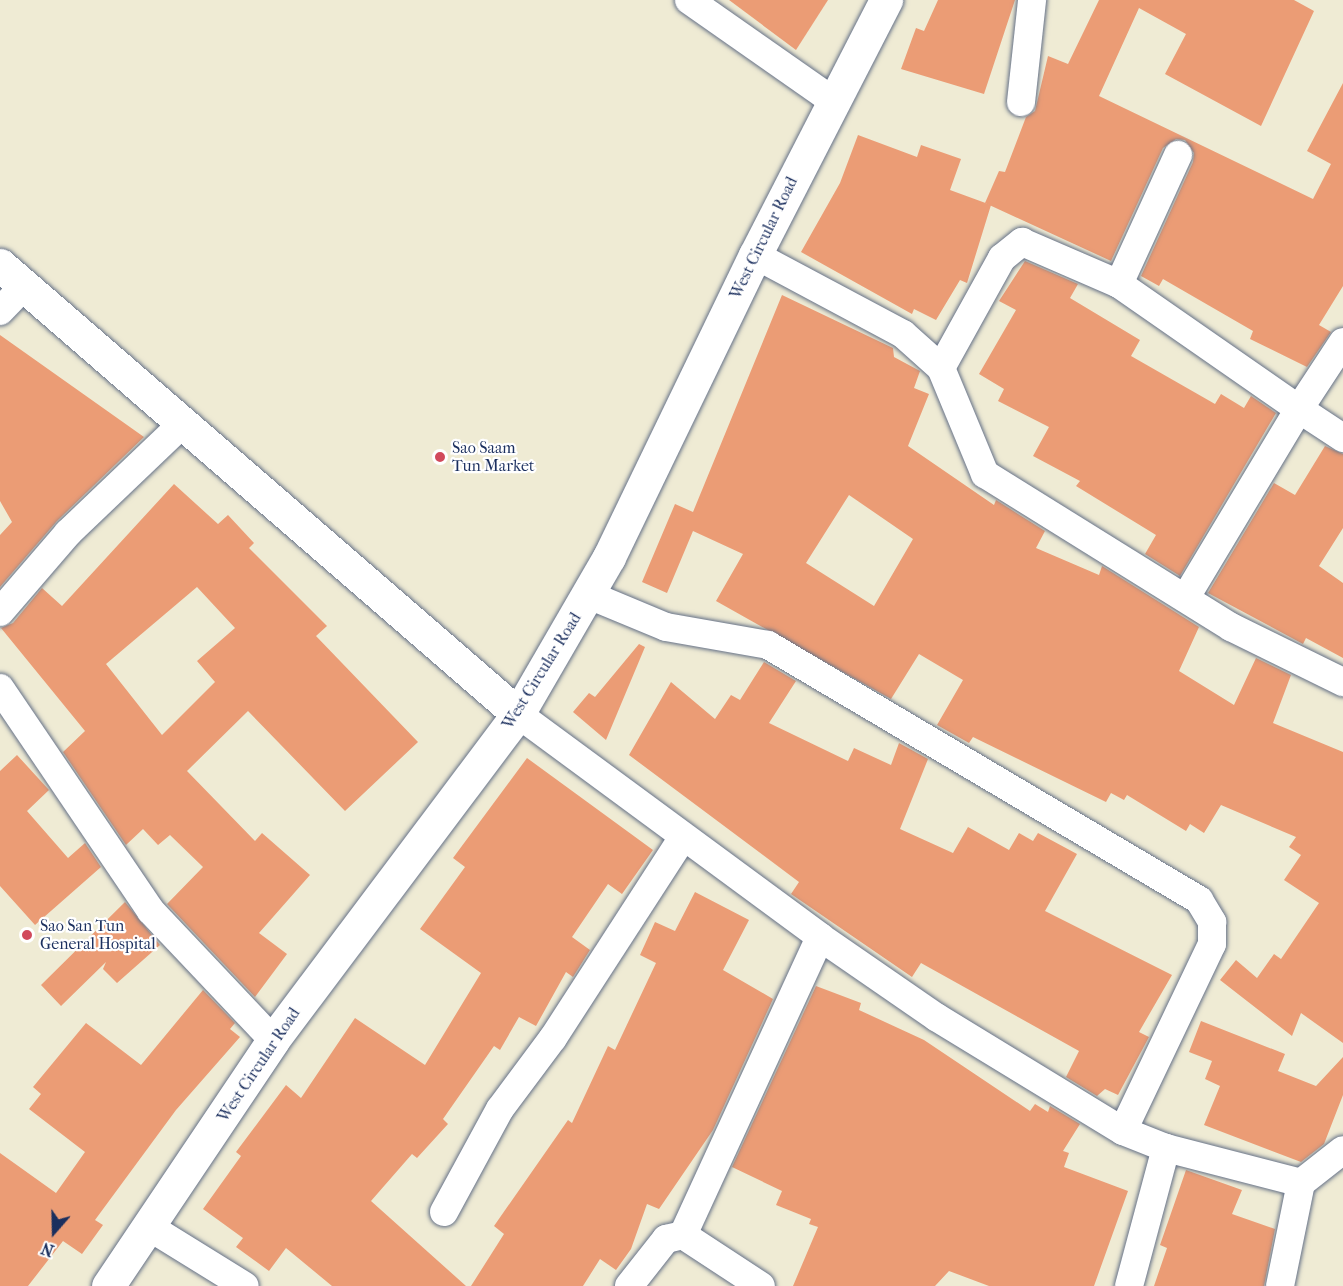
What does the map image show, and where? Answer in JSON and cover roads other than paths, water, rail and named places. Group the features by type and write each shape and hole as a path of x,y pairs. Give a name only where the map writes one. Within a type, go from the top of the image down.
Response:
{"street":[{"name":"West Circular Road","path":"108,1286 151,1228 273,1040 519,714 589,595 755,255 886,0"},
{"path":"1021,102 1032,0"},
{"path":"701,4 833,101"},
{"path":"1119,284 1178,155"},
{"path":"941,368 1002,258 1022,242 1119,284 1343,438"},
{"path":"755,255 903,334 941,368 985,474 1231,627 1343,682"},
{"path":"0,311 12,276 181,425 519,714 682,837 936,1017 1123,1131 1166,1148 1301,1183"},
{"path":"1186,597 1299,409 1343,342"},
{"path":"0,612 68,533 181,425"},
{"path":"589,595 666,627 768,645 1199,900 1212,922 1212,944 1123,1131"},
{"path":"0,688 151,911 273,1040"},
{"path":"444,1212 500,1109 553,1038 682,837"},
{"path":"683,1235 820,937"},
{"path":"1129,1286 1166,1148"},
{"path":"1280,1286 1301,1183 1343,1150"},
{"path":"151,1228 245,1286"},
{"path":"629,1286 666,1239 683,1235 761,1286"}],"place":[{"name":"Sao Saam Tun Market","path":"440,457"},
{"name":"Sao San Tun General Hospital","path":"27,935"}]}
